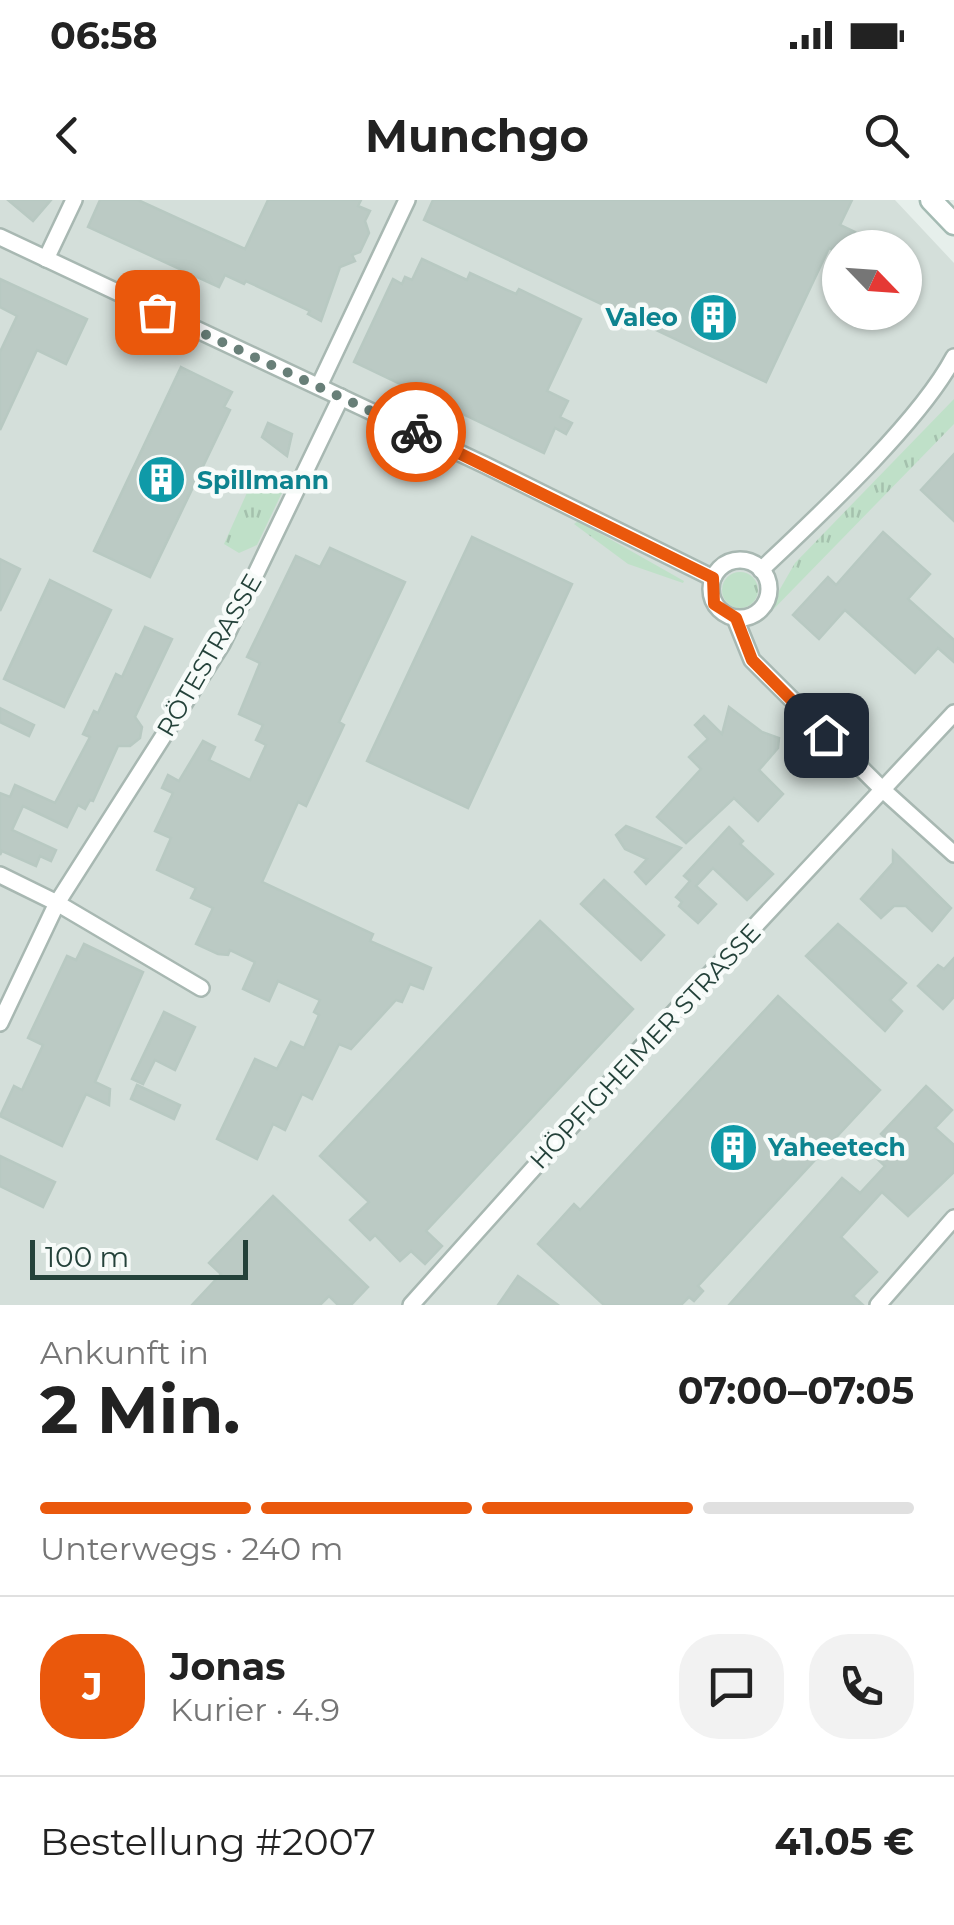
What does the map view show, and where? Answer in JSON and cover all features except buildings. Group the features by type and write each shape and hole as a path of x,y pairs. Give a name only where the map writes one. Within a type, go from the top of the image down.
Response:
{"main road":[{"path":"931,200 954,224"}],"street":[{"path":"46,259 74,200"},
{"path":"319,386 407,200"},
{"path":"0,237 342,396 713,578"},
{"path":"761,570 883,446 949,373 954,357"},
{"name":"RÖTESTRASSE","path":"0,1022 57,902 222,644 342,396"},
{"path":"713,578 735,561 761,570"},
{"path":"736,618 754,614 767,598 761,570"},
{"path":"713,578 714,604 736,618 752,660 883,790 954,854"},
{"name":"HÖPFIGHEIMER STRASSE","path":"412,1305 642,1046 954,714"},
{"path":"0,875 57,902 201,988"},
{"path":"878,1305 954,1218"}],"shaded area":[{"path":"0,200 895,200 954,263 954,1305 0,1305"}],"green space":[{"path":"954,399 954,424 761,622 795,563"},
{"path":"254,477 288,480 257,545 239,553 224,544"},
{"path":"578,521 683,583 628,564 574,524"},
{"path":"740,572 752,578 758,590 752,602 740,608 728,602 722,590 728,578"}],"way so far":[{"path":"157,312 416,432"}],"place":[{"name":"Valeo","path":"713,317"},
{"name":"Spillmann","path":"162,480"},
{"name":"Yaheetech","path":"733,1147"}],"route":[{"path":"416,432 713,578 714,604 736,618 752,660 826,735"}]}
